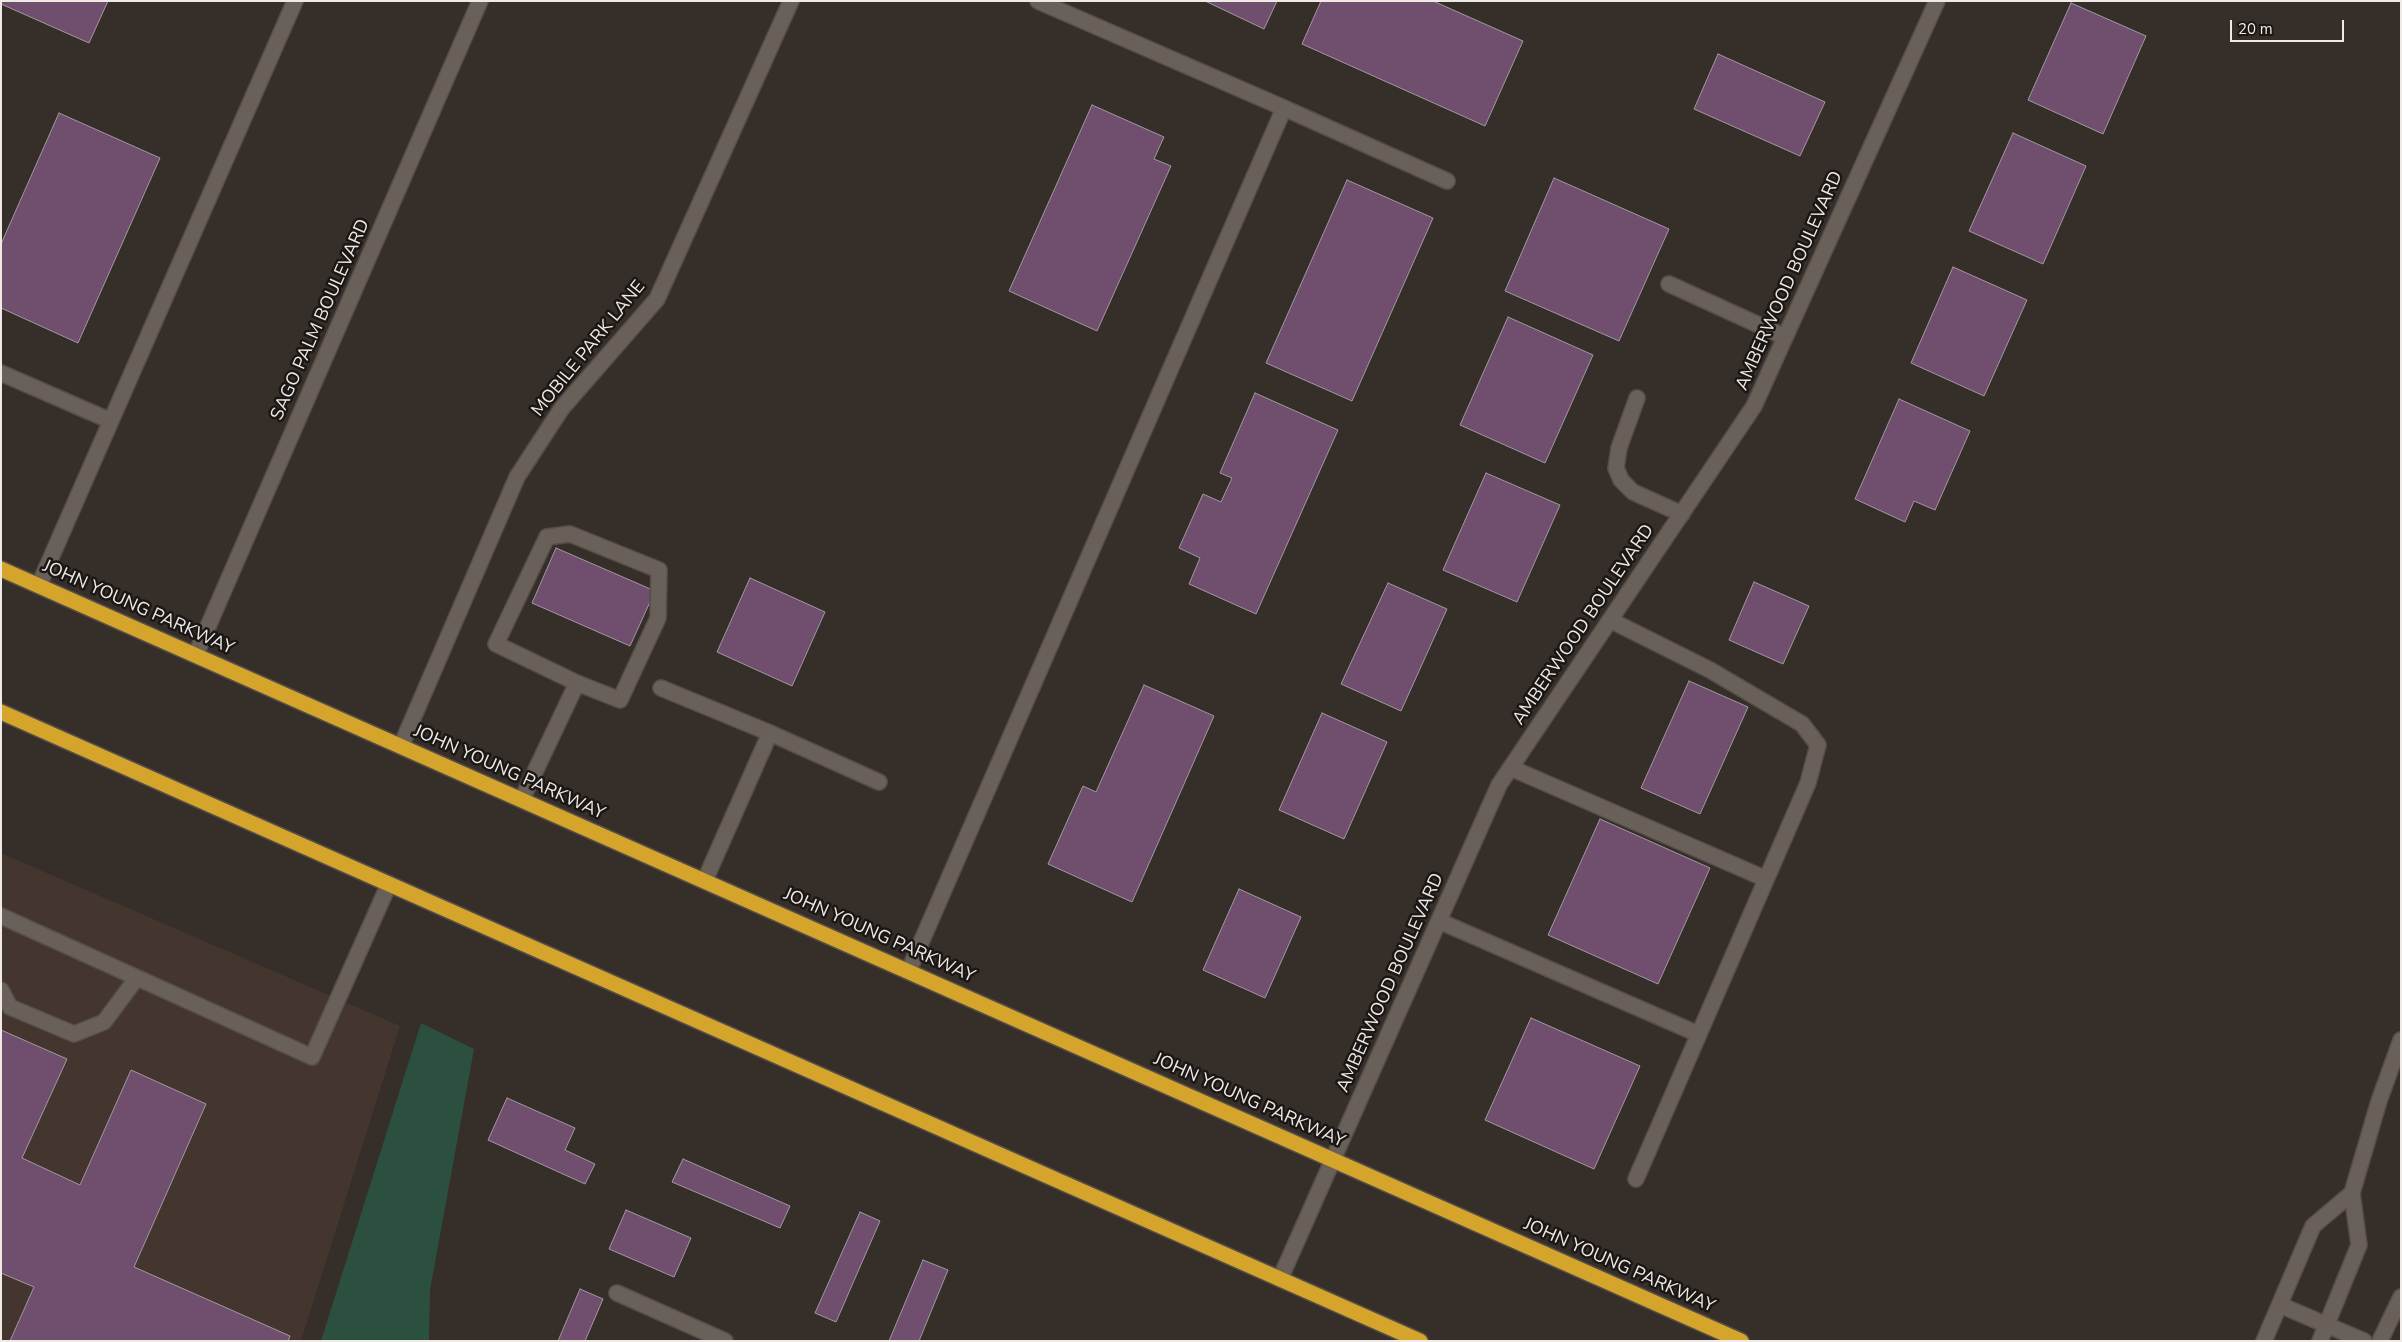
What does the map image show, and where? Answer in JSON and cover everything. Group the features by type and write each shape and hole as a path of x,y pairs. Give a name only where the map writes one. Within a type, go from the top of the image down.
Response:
{"highway":[{"name":"JOHN YOUNG PARKWAY","path":"1,568 1741,1341"},
{"path":"1,712 1420,1341"}],"street":[{"path":"39,585 295,1"},
{"name":"SAGO PALM BOULEVARD","path":"196,654 480,1"},
{"name":"MOBILE PARK LANE","path":"401,746 517,477 562,408 657,299 791,1"},
{"path":"1038,1 1448,182"},
{"name":"AMBERWOOD BOULEVARD","path":"1280,1279 1332,1158 1500,785 1754,406 1937,1"},
{"path":"909,970 1284,108"},
{"path":"1669,284 1785,337"},
{"path":"1,374 111,421"},
{"path":"1637,398 1618,448 1616,468 1621,480 1633,492 1682,514"},
{"path":"570,534 659,570 658,618 620,700 577,683 496,644 547,537 570,534"},
{"path":"1610,620 1710,670 1802,724 1818,745 1808,782 1636,1179"},
{"path":"522,800 577,683"},
{"path":"661,688 770,733 879,782"},
{"path":"705,880 770,733"},
{"path":"1511,768 1766,879"},
{"path":"2,919 312,1057 389,884"},
{"path":"1439,922 1698,1034"},
{"path":"1,990 10,1007 74,1034 104,1022 136,979"},
{"path":"2320,1341 2359,1245 2352,1193 2380,1100 2401,1040"},
{"path":"2264,1341 2313,1226 2352,1193"},
{"path":"617,1293 725,1341"},
{"path":"2380,1341 2401,1297"},
{"path":"2280,1305 2364,1341"}],"shaded area":[{"path":"1,853 400,1026 301,1341 1,1341"}],"green space":[{"path":"421,1023 474,1049 430,1290 429,1341 321,1341"}],"building":[{"path":"1,1 108,1 89,43 1,4"},
{"path":"1205,1 1277,1 1264,29"},
{"path":"1321,1 1433,1 1523,41 1485,126 1302,44"},
{"path":"2071,3 2146,36 2103,134 2028,100"},
{"path":"1718,54 1825,102 1800,156 1694,109"},
{"path":"1092,105 1164,137 1154,159 1171,166 1097,331 1009,291"},
{"path":"59,113 160,158 78,343 1,308 1,244"},
{"path":"2013,133 2086,166 2043,264 1969,231"},
{"path":"1554,178 1669,229 1619,341 1505,291"},
{"path":"1347,180 1433,218 1352,401 1266,363"},
{"path":"1953,267 2027,300 1984,396 1911,363"},
{"path":"1508,317 1593,355 1545,463 1460,425"},
{"path":"1255,393 1338,430 1256,614 1189,584 1200,558 1179,548 1203,494 1221,502 1232,478 1220,473"},
{"path":"1899,399 1970,431 1935,510 1914,501 1905,522 1855,499"},
{"path":"1486,473 1560,505 1517,602 1443,570"},
{"path":"556,548 655,591 630,646 532,603"},
{"path":"750,578 825,612 792,686 717,652"},
{"path":"1754,582 1809,606 1783,664 1729,640"},
{"path":"1388,583 1447,609 1401,711 1341,684"},
{"path":"1689,681 1748,707 1700,814 1641,788"},
{"path":"1144,685 1214,716 1132,902 1048,864 1083,786 1096,792"},
{"path":"1322,713 1387,742 1344,839 1279,810"},
{"path":"1600,819 1710,868 1658,984 1548,935"},
{"path":"1239,889 1301,917 1265,998 1203,970"},
{"path":"1531,1018 1640,1066 1594,1169 1485,1120"},
{"path":"1,1030 67,1059 22,1158 80,1185 131,1070 206,1104 134,1267 290,1336 288,1341 10,1341 34,1287 1,1273"},
{"path":"507,1098 575,1128 565,1150 595,1164 585,1184 488,1140"},
{"path":"683,1159 790,1206 780,1228 672,1182"},
{"path":"626,1210 691,1238 674,1277 609,1249"},
{"path":"860,1212 880,1221 836,1322 815,1313"},
{"path":"923,1260 948,1270 919,1341 889,1341"},
{"path":"580,1289 603,1299 585,1341 558,1341"}]}
